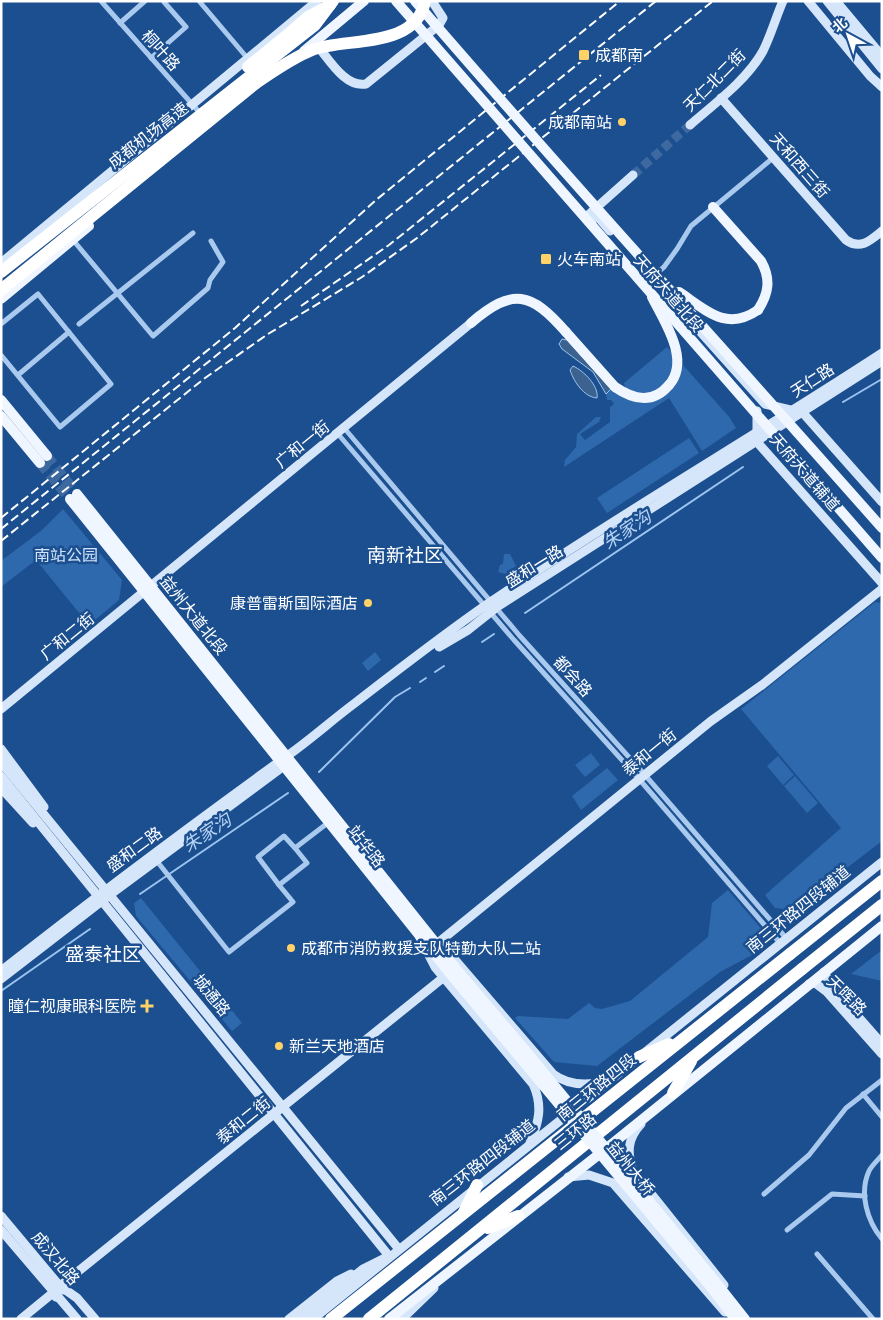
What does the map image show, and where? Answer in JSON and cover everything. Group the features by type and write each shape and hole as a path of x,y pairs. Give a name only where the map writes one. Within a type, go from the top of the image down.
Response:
{"highway":[{"name":"成都机场高速","path":"1,271 315,25 333,1"},
{"path":"93,199 308,17 339,1"},
{"name":"成都机场高速","path":"1,290 257,76 314,49 390,37 406,28 418,16 424,2"},
{"name":"南三环路四段","path":"330,1319 462,1216 880,881"},
{"name":"三环路","path":"369,1319 694,1054 882,905"},
{"path":"639,1057 683,1039"},
{"path":"674,1093 694,1054"},
{"path":"462,1216 478,1185"},
{"path":"476,1232 518,1216"}],"main road":[{"path":"1,271 36,250 202,115 257,76 339,1"},
{"path":"1,299 364,1"},
{"name":"天府大道北段","path":"396,1 652,297 882,558"},
{"name":"天府大道北段","path":"424,2 572,183 668,285 882,528"},
{"path":"668,285 715,316 726,320 749,316 758,310 765,300 768,280 761,262 713,207"},
{"path":"471,323 501,302 519,299 537,303 546,309 616,387 635,398 655,397 672,382 677,366 677,358 672,339 652,297"},
{"path":"1,400 44,460 1,416"},
{"name":"益州大道北段","path":"73,496 286,760"},
{"name":"站华路","path":"286,760 329,822 422,933"},
{"name":"站华路","path":"286,760 422,933 429,949 451,975"},
{"path":"389,1319 459,1262 602,1152 882,926"},
{"path":"422,933 451,975"},
{"name":"益州大桥","path":"451,975 526,1050 712,1284"},
{"path":"712,1284 734,1319"},
{"path":"712,1284 745,1319"}],"street":[{"name":"桐叶路","path":"101,1 202,115"},
{"path":"120,23 145,1"},
{"path":"199,1 248,58 257,76"},
{"path":"1,263 317,1"},
{"name":"天仁北二街","path":"690,125 721,98 762,52 783,1"},
{"path":"808,1 870,76 882,86"},
{"path":"815,1 882,82"},
{"path":"827,1 882,69"},
{"path":"836,1 882,56"},
{"path":"151,58 186,27 164,2"},
{"path":"314,42 348,81 356,86 366,84 439,25 442,18 424,2"},
{"name":"天和西三街","path":"721,98 846,240 853,245 861,246 882,231"},
{"path":"648,280 664,267 691,226 773,158"},
{"name":"天府大道辅道","path":"633,175 590,214 757,410 757,442 882,583"},
{"path":"79,324 193,233"},
{"path":"73,240 153,336 208,288 210,280 224,262 211,241"},
{"name":"天府大道辅道","path":"648,280 765,404 799,412"},
{"path":"1,354 60,427 111,384 38,294 2,320"},
{"name":"广和一街","path":"149,589 471,323"},
{"path":"18,375 69,332"},
{"name":"天仁路","path":"799,412 882,353"},
{"name":"天仁路","path":"757,430 799,412 882,361"},
{"path":"799,412 882,502"},
{"name":"盛和一路","path":"491,607 757,442 799,412"},
{"name":"盛和一路","path":"286,760 419,660 468,630 491,607 757,430"},
{"name":"都会路","path":"342,431 491,607"},
{"name":"都会路","path":"342,431 491,607 642,777 783,941"},
{"name":"广和二街","path":"1,709 149,589"},
{"name":"泰和一街","path":"439,942 642,777 882,589"},
{"path":"1,749 34,790 62,844"},
{"path":"1,971 108,891 156,860 286,760"},
{"name":"盛和二路","path":"108,891 286,760"},
{"name":"城通路","path":"1,762 62,844 99,898 389,1256"},
{"name":"城通路","path":"1,776 62,844 108,891 398,1248"},
{"path":"1,788 35,825 62,844"},
{"path":"295,848 329,822"},
{"path":"156,860 229,952 293,902 279,885 258,857 284,836 307,863 279,885"},
{"name":"南三环路四段辅道","path":"313,1319 398,1248 882,862"},
{"path":"1,979 99,898"},
{"path":"422,933 439,942 553,1074 565,1081 585,1085 611,1079"},
{"path":"422,933 429,958 451,975 533,1084 539,1098 540,1111 529,1144"},
{"name":"天晖路","path":"824,972 832,988 879,1041 882,1054"},
{"name":"泰和二街","path":"21,1319 273,1114 451,975"},
{"name":"天晖路","path":"809,984 821,986 879,1041"},
{"path":"533,1084 545,1090 555,1080 553,1074"},
{"path":"764,1194 810,1155 846,1108 882,1080"},
{"path":"674,1093 634,1132 629,1142 630,1163 633,1171 729,1291 745,1319"},
{"path":"863,1094 882,1117"},
{"path":"882,1155 870,1171 865,1196 866,1211 882,1239"},
{"path":"568,1177 589,1175 613,1183 714,1300 734,1319"},
{"path":"787,1230 832,1194 865,1196"},
{"name":"成汉北路","path":"1,1216 57,1289 77,1319"},
{"name":"成汉北路","path":"1,1230 88,1319"},
{"path":"817,1254 873,1319"},
{"path":"289,1319 337,1280 389,1256"},
{"path":"403,1319 459,1262"},
{"path":"301,1319 363,1269"},
{"path":"57,1289 61,1308 70,1319"},
{"path":"57,1289 78,1298 94,1319"}],"green space":[{"path":"667,347 730,418 736,428 702,451 669,398 564,467 565,460 576,447 577,434 596,417 601,417 599,422 580,434 585,440 610,422 610,407 614,404 611,400 607,400 606,394 613,388 627,396 624,383"},
{"path":"689,438 699,453 607,513 597,498"},
{"name":"南站公园","path":"63,509 122,580 119,600 89,625 36,560 1,587 1,561 42,530"},
{"path":"504,554 510,554 516,566 505,574 498,572 500,565 503,564"},
{"path":"875,602 882,603 882,841 792,910 775,908 765,895 841,828 741,709"},
{"path":"375,652 381,660 368,671 362,663"},
{"path":"591,753 600,765 585,777 575,765"},
{"path":"778,756 794,775 783,785 767,766"},
{"path":"607,768 618,780 581,810 572,796"},
{"path":"795,776 818,803 807,813 784,786"},
{"path":"728,890 764,932 756,953 720,972 597,1066 554,1062 515,1018 518,1016 568,1019 589,1003 595,1008 602,1009 630,1001 708,937 712,903"},
{"path":"141,898 242,1023 232,1031 136,916 134,903"},
{"path":"882,950 882,981 851,974"}],"shaded area":[{"path":"562,339 567,340 611,389 606,394 593,372 562,349 559,344"},
{"path":"573,366 590,379 596,389 597,398 588,395 577,384 570,370"}],"waterway":[{"name":"朱家沟","path":"843,402 882,379"},
{"name":"朱家沟","path":"525,613 743,467"},
{"name":"朱家沟","path":"482,642 494,634"},
{"name":"朱家沟","path":"435,672 444,666"},
{"name":"朱家沟","path":"420,682 426,678"},
{"name":"朱家沟","path":"319,772 395,697 410,688"},
{"name":"朱家沟","path":"140,894 288,793"},
{"name":"朱家沟","path":"1,991 90,929"}],"tunnel":[{"path":"633,175 690,125"},
{"path":"47,456 77,494"},
{"path":"40,463 70,499"}],"railway":[{"path":"1,518 235,328 376,200 620,1"},
{"path":"1,529 656,1"},
{"path":"1,541 205,378 268,334 362,277 417,238 713,1"},
{"path":"301,306 389,245 601,75"}],"place":[{"name":"成都南","path":"584,55"},
{"name":"成都南站","path":"622,122"},
{"name":"火车南站","path":"546,259"},
{"name":"康普雷斯国际酒店","path":"368,603"},
{"name":"成都市消防救援支队特勤大队二站","path":"291,948"},
{"name":"瞳仁视康眼科医院","path":"147,1006"},
{"name":"新兰天地酒店","path":"279,1046"}],"district":[{"name":"南新社区","path":"405,555"},
{"name":"盛泰社区","path":"103,954"}]}
